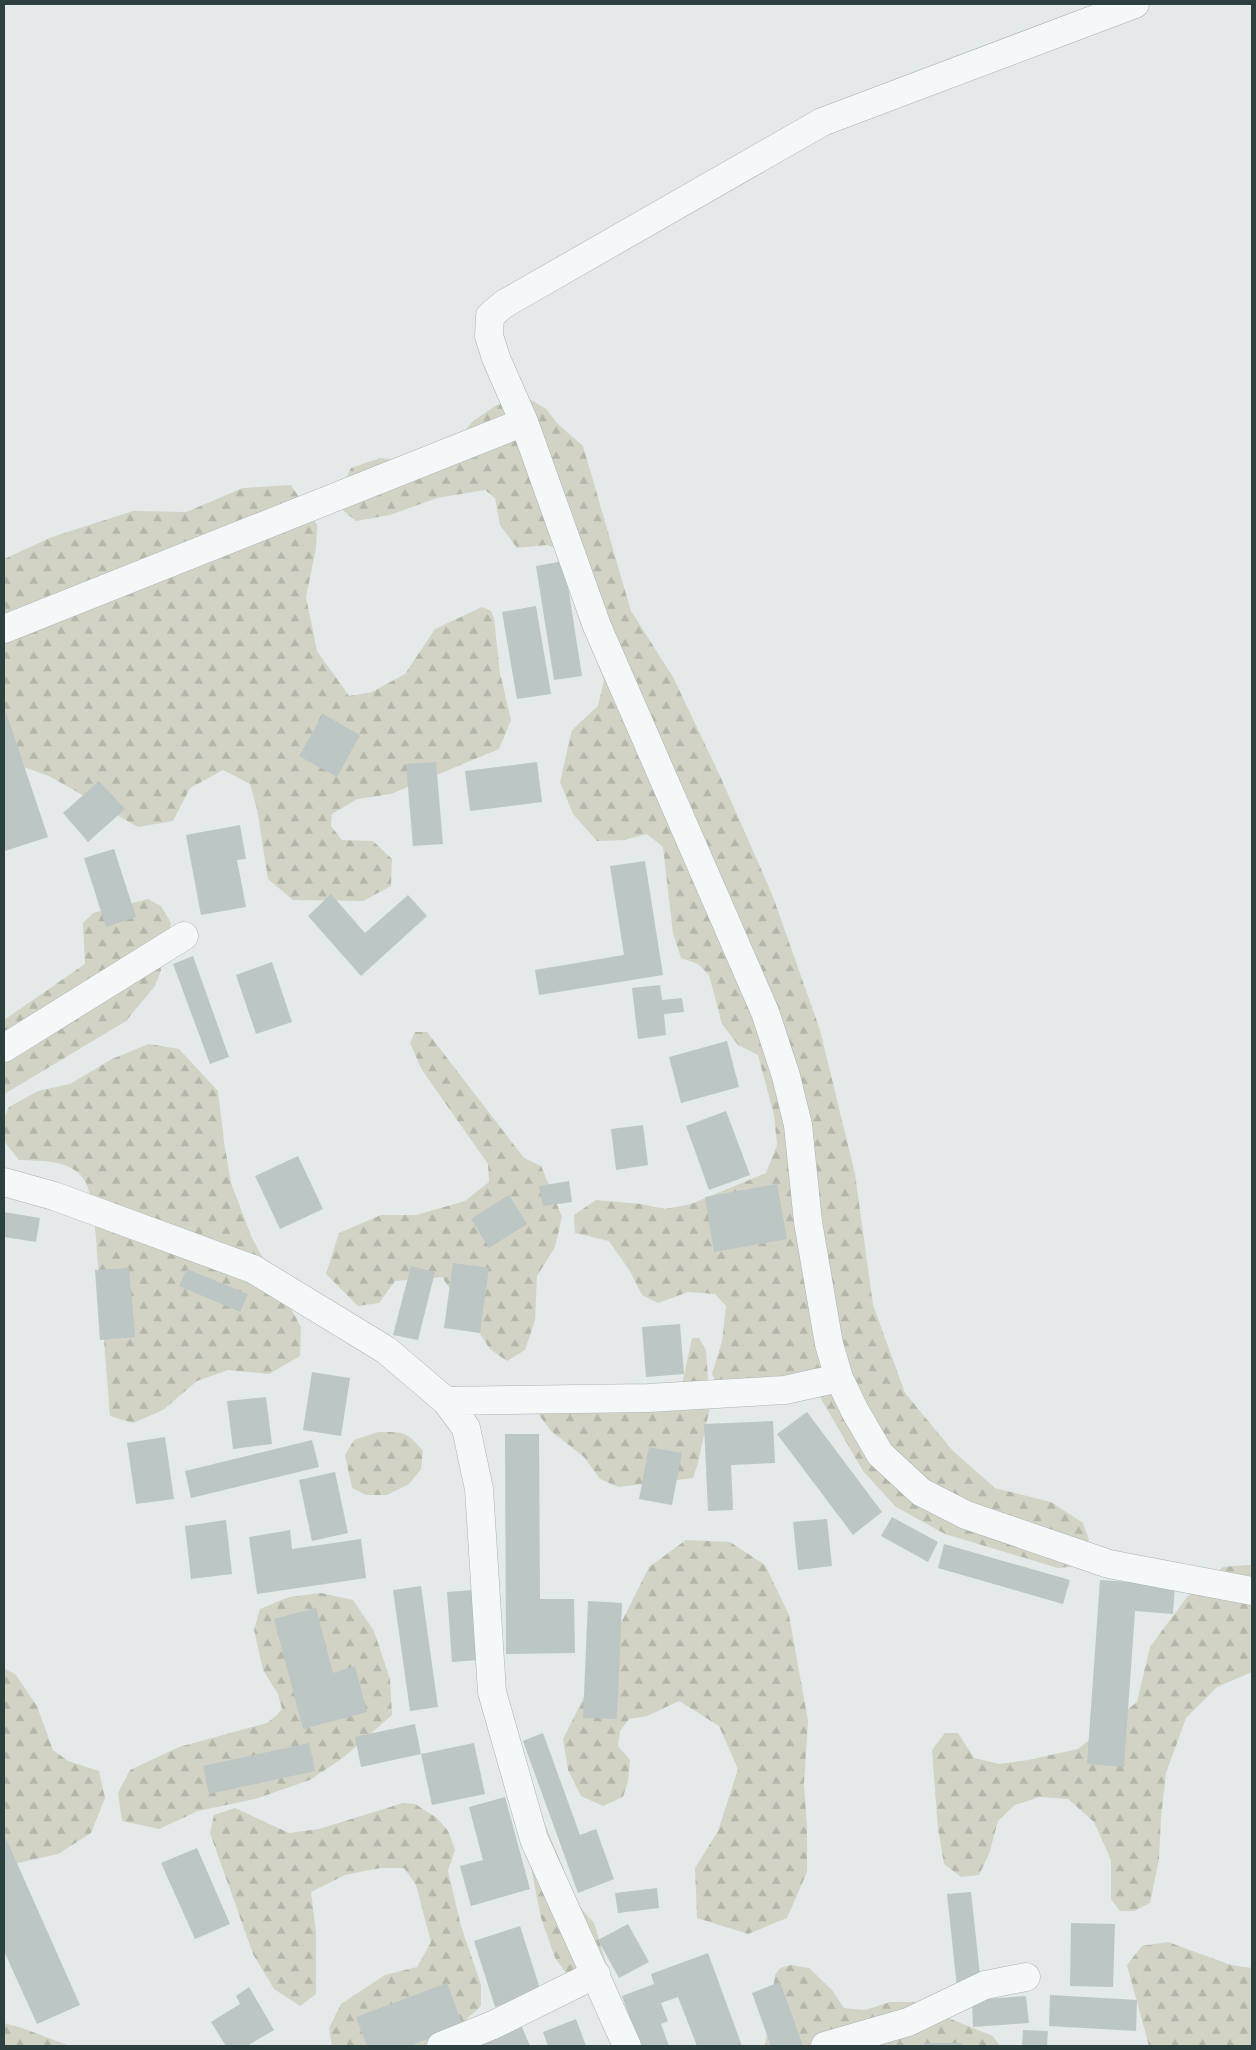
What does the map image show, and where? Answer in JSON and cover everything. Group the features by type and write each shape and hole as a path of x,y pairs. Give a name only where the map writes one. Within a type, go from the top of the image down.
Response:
{"street":[{"path":"1135,4 822,122 504,304 490,316 489,336 496,358 524,422 597,626 765,1012 780,1058 798,1125 808,1222 829,1344 839,1378 855,1411 880,1454 921,1492 966,1515 1109,1564 1252,1591"},
{"path":"4,629 524,422"},
{"path":"4,1048 184,936"},
{"path":"4,1182 54,1196 253,1269 386,1350 446,1401 466,1428 479,1489 492,1692 534,1839 596,1974 626,2046"},
{"path":"446,1401 648,1398 775,1390 839,1378"},
{"path":"441,2046 493,2025 596,1974"},
{"path":"825,2046 908,2022 985,1985 1026,1977"}],"green space":[{"path":"531,400 546,409 557,423 583,446 631,611 673,677 720,776 772,894 820,1030 855,1174 873,1305 905,1393 953,1451 995,1488 1051,1502 1083,1523 1089,1540 1079,1566 1058,1568 945,1534 896,1507 863,1471 813,1385 721,1391 712,1374 722,1341 726,1306 715,1294 688,1292 658,1303 642,1295 630,1271 609,1241 575,1233 574,1215 596,1200 641,1204 665,1209 691,1204 766,1173 777,1145 774,1115 758,1055 738,1045 722,1024 709,975 698,964 681,958 673,933 663,847 647,834 624,840 597,841 573,814 560,782 572,730 598,706 604,681 560,550 547,545 517,548 500,525 495,498 485,490 437,498 390,515 356,521 338,506 337,497 351,468 380,458 411,462 447,451 473,421 497,405"},
{"path":"291,485 317,525 316,548 306,597 317,651 349,696 372,692 405,674 435,629 482,607 491,611 494,618 500,673 511,720 499,749 391,794 357,799 332,814 331,826 342,840 373,841 392,859 391,886 363,901 293,900 268,879 257,809 250,784 223,770 190,788 173,821 138,827 49,776 4,760 4,559 52,537 133,511 186,512 243,488"},
{"path":"148,899 161,906 171,923 161,970 155,986 126,1021 6,1093 4,1097 4,1020 85,964 83,923 93,913"},
{"path":"415,1032 427,1032 524,1158 541,1166 562,1217 555,1247 537,1276 535,1320 525,1350 507,1361 490,1349 442,1277 395,1281 379,1303 358,1306 326,1274 339,1233 381,1215 416,1215 465,1201 489,1182 488,1164 422,1070 410,1043"},
{"path":"149,1044 179,1049 218,1091 231,1183 252,1238 301,1327 300,1356 269,1374 228,1370 197,1381 163,1410 133,1423 110,1416 94,1214 86,1183 81,1175 66,1165 47,1161 19,1160 4,1141 4,1118 9,1107 38,1091 70,1084 112,1059"},
{"path":"692,1338 699,1338 706,1350 710,1407 693,1478 618,1487 600,1479 584,1457 551,1431 536,1411 675,1390 683,1380"},
{"path":"378,1432 404,1434 413,1440 423,1451 421,1469 409,1484 387,1495 366,1495 352,1488 345,1455 354,1440"},
{"path":"686,1540 730,1542 765,1565 789,1615 808,1721 804,1784 807,1872 787,1918 748,1934 697,1918 695,1868 718,1831 738,1769 719,1726 679,1701 647,1716 629,1719 620,1731 618,1746 630,1760 628,1781 623,1797 603,1806 581,1796 568,1770 563,1739 649,1567"},
{"path":"1252,1565 1252,1672 1217,1687 1186,1718 1166,1773 1159,1859 1150,1903 1134,1911 1120,1911 1111,1899 1111,1860 1094,1822 1068,1799 1039,1797 1015,1805 998,1821 989,1854 979,1875 961,1877 944,1864 938,1829 932,1750 945,1733 958,1733 974,1758 999,1764 1078,1749 1137,1702 1150,1647 1187,1597 1223,1567"},
{"path":"321,1593 353,1600 374,1631 390,1679 392,1715 344,1757 310,1780 255,1799 198,1811 159,1829 122,1821 118,1793 130,1770 179,1747 267,1723 277,1715 282,1709 278,1694 263,1670 254,1630 260,1609 289,1597"},
{"path":"4,1668 16,1675 37,1706 53,1750 68,1761 99,1771 105,1798 91,1833 58,1854 4,1866"},
{"path":"403,1803 415,1804 437,1818 448,1831 455,1850 448,1871 461,1926 481,1985 481,2006 437,2046 332,2046 329,2028 341,2004 385,1975 417,1967 431,1942 416,1885 404,1868 380,1868 345,1875 311,1892 316,1932 316,1994 300,2006 274,1989 253,1954 210,1833 214,1815 235,1808 289,1833 319,1829"},
{"path":"540,1812 578,1905 594,1923 610,1977 569,1977 555,1958 541,1918 525,1837"},
{"path":"1168,1942 1231,1965 1252,1968 1252,2046 1149,2046 1127,1965 1142,1946"},
{"path":"791,1965 809,1968 832,1990 844,2008 865,2010 890,2002 919,2002 943,2016 993,2036 1000,2046 765,2046 775,1975 780,1968"},
{"path":"4,2023 22,2028 70,2046 4,2046"}],"building":[{"path":"564,561 582,676 554,680 536,566"},
{"path":"536,606 551,694 517,699 502,612"},
{"path":"6,712 48,837 5,851 4,713"},
{"path":"323,714 360,735 337,777 299,756"},
{"path":"436,762 443,844 413,846 406,764"},
{"path":"537,762 542,802 470,811 465,771"},
{"path":"99,781 125,809 88,842 63,813"},
{"path":"240,825 246,859 237,860 246,907 201,915 186,835"},
{"path":"114,849 136,917 106,927 84,858"},
{"path":"645,861 663,975 539,995 535,970 624,955 610,866"},
{"path":"331,894 365,933 408,895 427,916 361,976 308,916"},
{"path":"193,956 229,1057 210,1064 173,964"},
{"path":"272,962 292,1022 256,1034 236,975"},
{"path":"660,985 662,1000 682,998 684,1012 664,1014 666,1035 638,1039 632,988"},
{"path":"727,1041 739,1087 681,1103 669,1057"},
{"path":"726,1111 750,1175 709,1190 686,1126"},
{"path":"643,1125 648,1165 616,1170 611,1129"},
{"path":"298,1156 323,1209 280,1229 255,1176"},
{"path":"569,1181 572,1202 543,1206 539,1186"},
{"path":"777,1184 787,1239 714,1252 705,1197"},
{"path":"509,1195 527,1224 489,1248 471,1219"},
{"path":"4,1212 40,1218 36,1242 4,1237"},
{"path":"453,1263 489,1268 480,1333 444,1328"},
{"path":"411,1266 435,1272 418,1340 393,1335"},
{"path":"129,1268 135,1337 100,1340 95,1270"},
{"path":"187,1269 248,1294 240,1312 179,1286"},
{"path":"680,1324 684,1374 646,1377 642,1327"},
{"path":"312,1372 350,1378 341,1436 303,1430"},
{"path":"266,1397 272,1444 233,1449 227,1401"},
{"path":"807,1412 882,1512 853,1535 777,1434"},
{"path":"773,1421 775,1463 731,1465 733,1510 708,1511 704,1424"},
{"path":"505,1434 539,1434 540,1599 574,1599 575,1653 506,1654"},
{"path":"165,1437 174,1499 136,1504 127,1443"},
{"path":"312,1440 319,1467 191,1498 185,1471"},
{"path":"649,1447 682,1453 672,1505 639,1499"},
{"path":"335,1472 348,1533 312,1541 299,1480"},
{"path":"892,1517 938,1542 928,1562 881,1536"},
{"path":"827,1519 832,1566 798,1570 793,1522"},
{"path":"226,1520 232,1574 191,1579 185,1526"},
{"path":"290,1530 292,1549 361,1539 366,1578 257,1594 249,1537"},
{"path":"944,1544 1070,1580 1063,1604 938,1568"},
{"path":"1100,1580 1175,1585 1173,1614 1135,1611 1124,1767 1087,1764"},
{"path":"421,1586 438,1707 410,1711 393,1590"},
{"path":"473,1590 478,1660 452,1662 447,1592"},
{"path":"588,1601 622,1603 617,1719 583,1718"},
{"path":"316,1608 333,1673 355,1666 367,1712 303,1729 274,1619"},
{"path":"415,1724 421,1754 361,1767 355,1737"},
{"path":"543,1733 580,1835 596,1829 614,1879 578,1893 523,1741"},
{"path":"309,1743 315,1771 209,1794 203,1766"},
{"path":"474,1743 485,1794 432,1805 421,1754"},
{"path":"505,1797 530,1889 471,1906 460,1866 483,1860 469,1807"},
{"path":"4,1834 80,2005 37,2024 4,1951"},
{"path":"197,1848 230,1924 195,1939 161,1863"},
{"path":"657,1888 659,1908 618,1913 615,1893"},
{"path":"971,1892 981,1985 957,1987 947,1894"},
{"path":"1071,1923 1115,1924 1113,1987 1070,1986"},
{"path":"628,1924 649,1962 619,1978 598,1940"},
{"path":"520,1926 541,1992 495,2007 474,1941"},
{"path":"708,1953 742,2046 697,2046 678,1997 661,2003 668,2021 661,2024 669,2046 640,2046 622,1996 654,1984 651,1974"},
{"path":"780,1982 803,2046 771,2046 752,1993"},
{"path":"447,1983 463,2026 409,2046 367,2046 356,2017"},
{"path":"249,1987 274,2030 247,2046 226,2046 211,2022 240,2004 236,1996"},
{"path":"1050,1995 1137,2000 1136,2031 1049,2026"},
{"path":"1026,1996 1029,2023 973,2027 972,2000"},
{"path":"576,2019 586,2046 548,2046 543,2032"},
{"path":"519,2020 530,2046 458,2046"},
{"path":"1023,2030 1048,2031 1047,2046 1022,2046"},
{"path":"925,2043 962,2043 962,2046 925,2046"}]}
